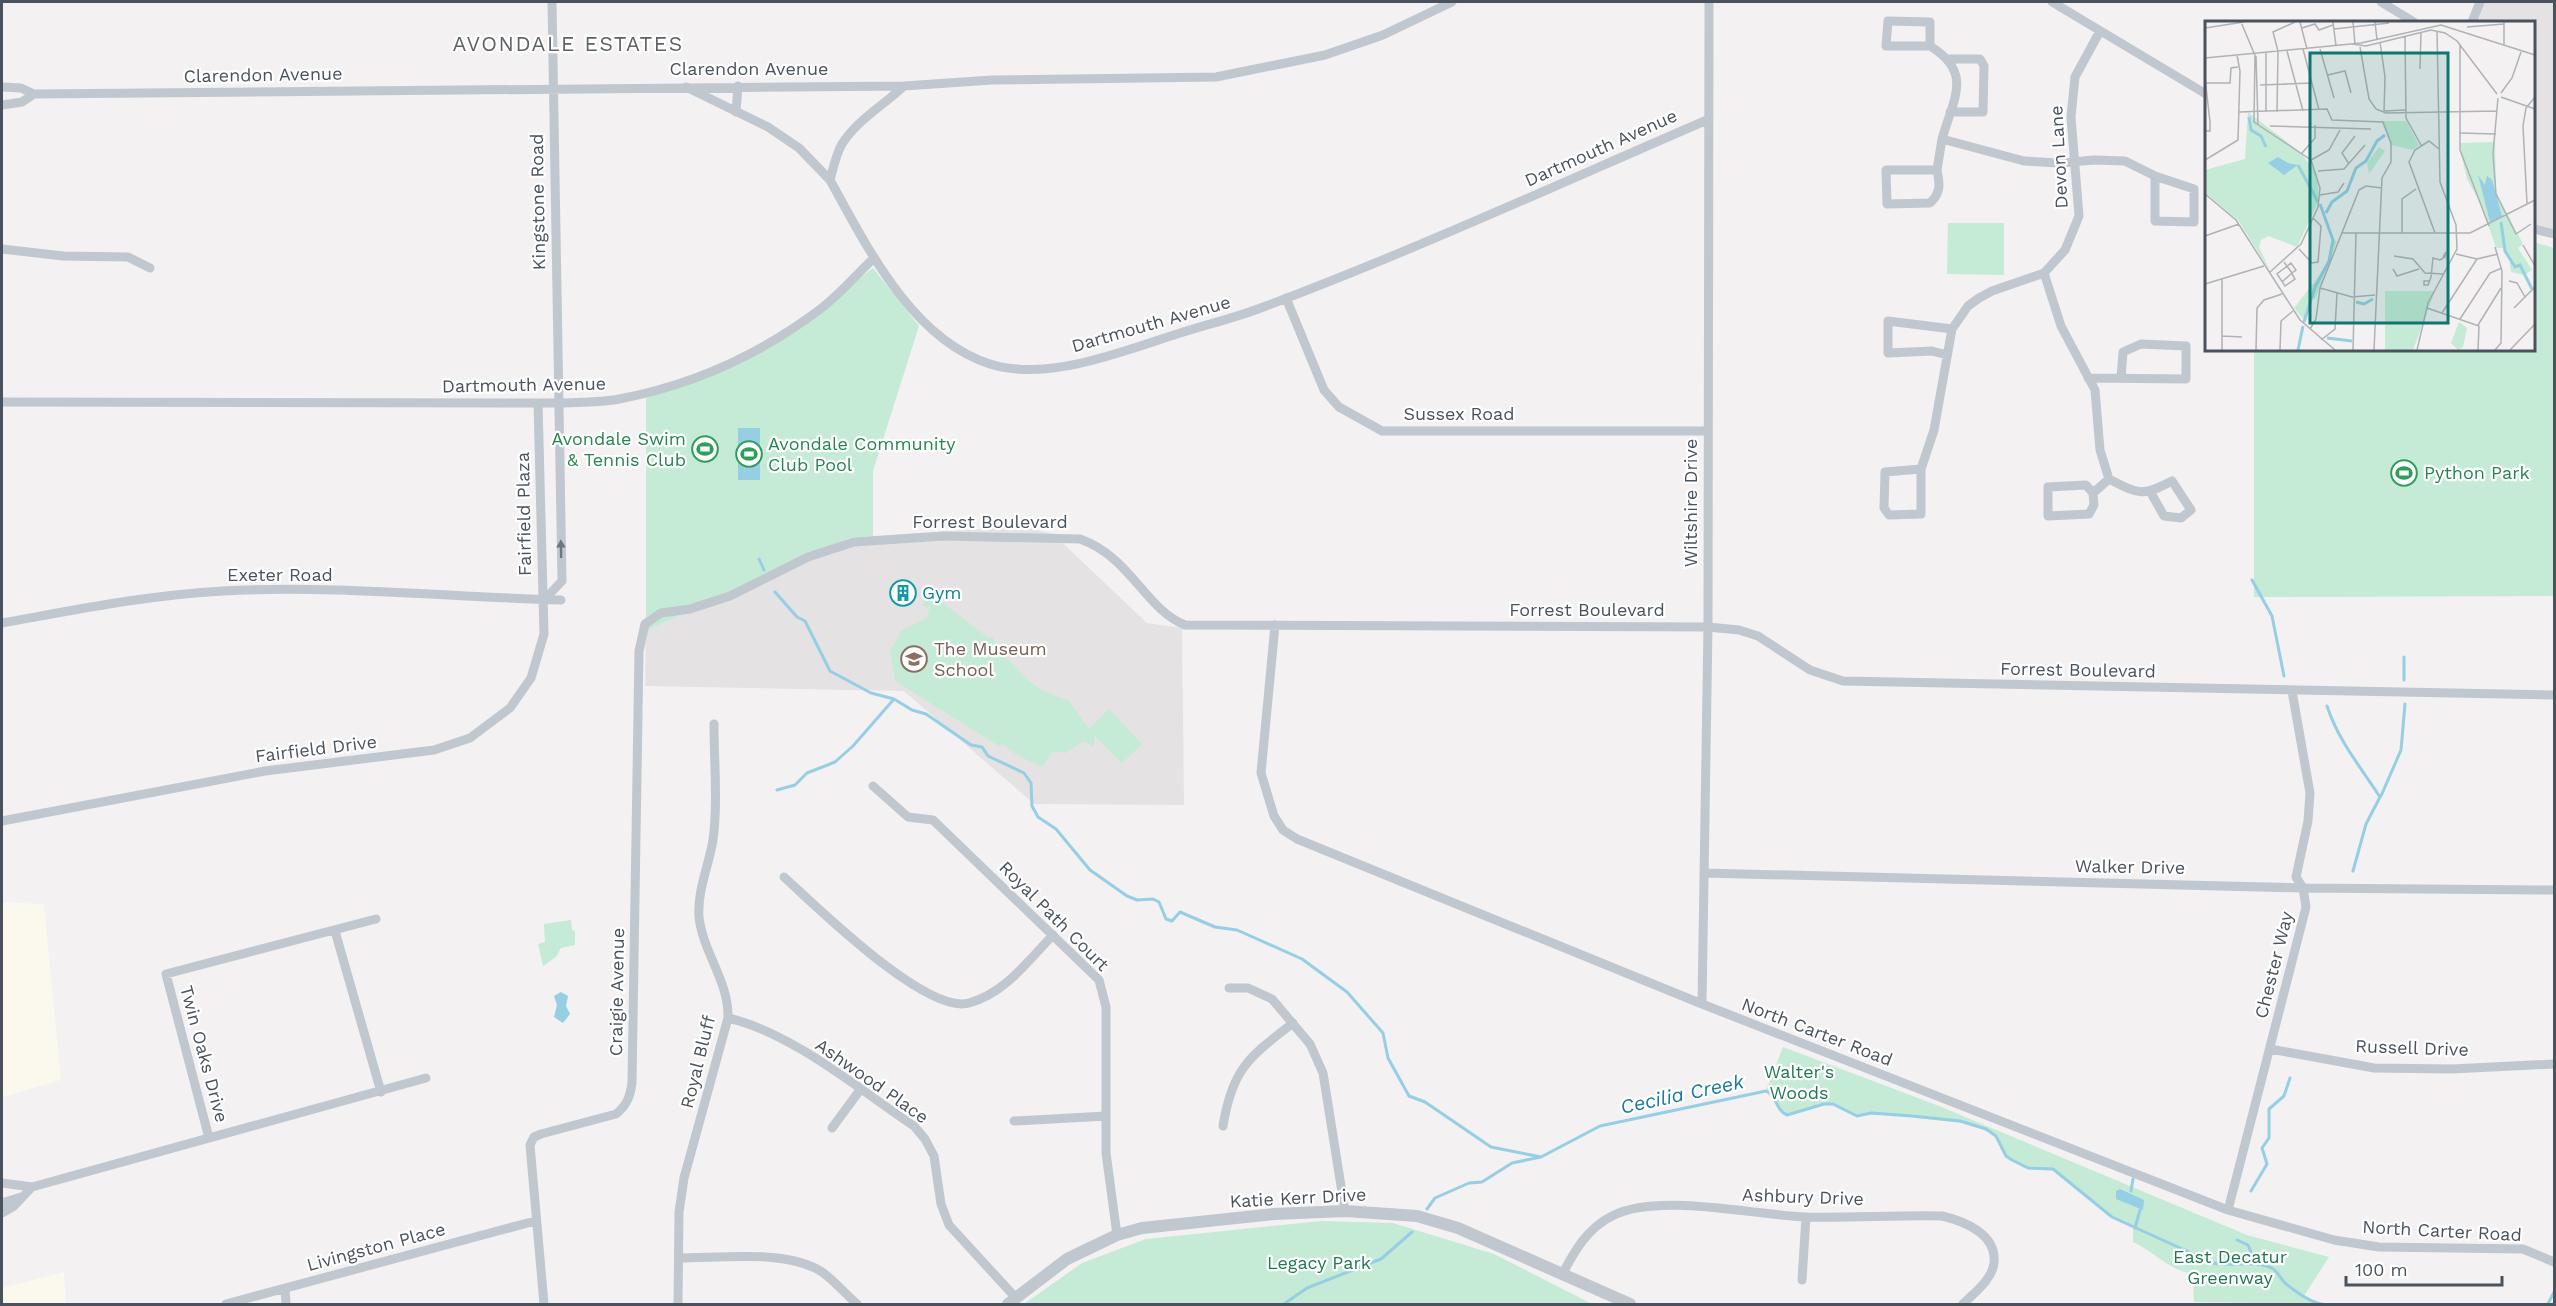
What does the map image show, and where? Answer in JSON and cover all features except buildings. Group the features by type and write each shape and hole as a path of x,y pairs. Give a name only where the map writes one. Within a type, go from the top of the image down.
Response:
{"street":[{"name":"Kingstone Road","path":"552,2 559,403"},
{"name":"Clarendon Avenue","path":"2,87 21,88 34,94 684,86 904,86 992,80 1216,77 1325,55 1383,35 1452,2"},
{"name":"Wiltshire Drive","path":"1702,1004 1708,627 1707,120 1709,2"},
{"path":"2052,2 2205,93"},
{"path":"2381,2 2412,21"},
{"path":"2472,21 2480,2"},
{"path":"1930,46 1930,22 1888,21 1886,46 1930,46 1949,58 1955,70 1958,87 1942,139 1937,170 1940,187 1936,197 1930,203 1887,204 1886,170 1937,170"},
{"name":"Devon Lane","path":"1921,469 1885,472 1884,508 1889,515 1921,514 1921,469 1934,430 1952,329 1968,306 1979,298 1992,291 2044,273 2065,250 2079,216 2071,117 2075,77 2100,31"},
{"path":"1949,58 1980,58 1983,66 1983,112 1950,112"},
{"path":"684,86 768,127 799,148 830,180 873,259"},
{"path":"736,112 738,86"},
{"path":"830,180 841,146 850,133 904,86"},
{"name":"Clarendon Avenue","path":"2,105 22,102 34,94"},
{"name":"Dartmouth Avenue","path":"2,402 559,403 617,400 670,387 716,370 775,340 825,306 873,259 912,310 959,351 992,365 1058,368 1100,359 1286,298 1707,120"},
{"path":"1942,139 2024,161 2059,164 2076,161 2125,161 2155,176 2194,189 2194,222 2155,221 2155,176"},
{"path":"2535,230 2554,234"},
{"path":"2,249 63,256 128,257 150,268"},
{"path":"2044,273 2061,326 2095,390 2100,450 2109,479 2130,491 2151,493 2172,481 2191,510 2181,518 2164,516 2151,493"},
{"name":"Sussex Road","path":"1286,298 1324,390 1339,407 1382,431 1707,431"},
{"path":"1947,355 1932,351 1888,353 1888,321 1952,329"},
{"path":"2088,378 2186,379 2186,346 2141,344 2123,352 2121,378"},
{"name":"Fairfield Plaza","path":"538,403 541,582 544,600"},
{"name":"Fairfield Plaza","path":"544,600 562,581 559,403"},
{"path":"2093,493 2109,479"},
{"path":"2085,485 2093,493 2094,505 2089,514 2048,516 2048,487 2085,485"},
{"name":"Forrest Boulevard","path":"654,616 690,609 730,596 808,557 854,542 944,536 1031,536 1080,539 1099,546 1127,570 1155,602 1177,622 1185,625 1708,627 1739,630 1758,636 1810,670 1843,681 2554,695"},
{"name":"Exeter Road","path":"2,623 157,597 225,591 284,590 561,600"},
{"name":"Fairfield Drive","path":"2,821 265,771 434,750 470,738 510,708 531,678 544,634 544,600"},
{"name":"Craigie Avenue","path":"544,1305 530,1145 534,1137 616,1114 630,1097 639,651 645,624 654,616"},
{"name":"North Carter Road","path":"1275,625 1261,773 1274,816 1283,830 1297,839 1702,1004 2228,1210 2334,1240 2379,1247 2523,1249 2554,1262"},
{"name":"Chester Way","path":"2228,1210 2306,907 2303,888 2296,877 2308,821 2310,793 2292,691"},
{"name":"Royal Bluff","path":"678,1305 679,1212 684,1178 728,1018 728,1002 724,983 704,941 699,915 713,839 714,724"},
{"name":"Royal Path Court","path":"873,786 908,817 933,820 1100,980 1106,1007 1106,1153 1117,1235"},
{"name":"Walker Drive","path":"1704,873 2303,888 2554,890"},
{"path":"784,877 861,949 947,1002 967,1004 994,993 1053,935"},
{"name":"Twin Oaks Drive","path":"208,1138 166,974 376,919"},
{"path":"335,931 381,1092"},
{"path":"1229,988 1248,988 1272,999 1310,1044 1323,1073 1345,1211"},
{"name":"Ashwood Place","path":"728,1018 754,1024 779,1036 914,1126 926,1139 934,1156 941,1204 949,1225 1012,1301"},
{"path":"1223,1126 1227,1098 1239,1071 1257,1051 1293,1023"},
{"name":"Russell Drive","path":"2270,1049 2374,1068 2452,1069 2554,1064"},
{"name":"Twin Oaks Drive","path":"2,1184 32,1187 426,1078"},
{"path":"832,1128 860,1090"},
{"path":"1014,1121 1106,1116"},
{"path":"2,1184 3,1202"},
{"name":"Twin Oaks Drive","path":"2,1213 9,1210 32,1187"},
{"name":"Twin Oaks Drive","path":"3,1202 21,1197"},
{"name":"Ashbury Drive","path":"1563,1273 1575,1251 1591,1230 1612,1215 1638,1206 1666,1205 1806,1217 1942,1216 1962,1221 1988,1241 1994,1263 1984,1283 1963,1305"},
{"name":"Katie Kerr Drive","path":"1012,1301 1067,1259 1117,1235 1142,1228 1274,1214 1345,1211 1417,1216 1458,1228 1563,1273 1630,1305"},
{"path":"1802,1280 1806,1217"},
{"name":"Livingston Place","path":"226,1305 535,1221"},
{"path":"679,1257 782,1258 802,1262 823,1273 856,1305"},
{"path":"285,1289 286,1305"}],"shaded area":[{"path":"2479,2 2554,2 2554,231 2535,227 2535,21 2472,21"},
{"name":"The Museum School","path":"1022,526 1053,534 1147,623 1182,628 1184,805 1034,804 904,691 645,686 646,631 849,538"},
{"path":"2,902 44,904 61,1080 2,1097"},
{"path":"64,1272 66,1304 2,1304 2,1288"}],"green space":[{"path":"1948,223 2004,223 2004,275 1947,274"},
{"name":"Python Park","path":"2535,242 2554,248 2554,596 2254,597 2254,351 2535,351"},
{"path":"873,268 919,326 873,471 873,536 849,538 646,631 646,398 767,346"},
{"path":"931,594 989,638 993,637 1002,654 1030,682 1043,691 1069,701 1089,729 1109,709 1142,744 1122,763 1095,736 1094,746 1083,741 1066,753 1053,751 1042,767 1017,755 1002,743 999,746 895,681 890,651 902,630 927,618 930,606 925,608 922,605"},
{"path":"571,920 572,930 575,931 575,945 561,948 556,957 543,966 538,944 545,942 544,924"},
{"name":"East Decatur Greenway","path":"1783,1047 1939,1106 2247,1235 2329,1257 2304,1296 2322,1304 2194,1302 2193,1274 2176,1269 2133,1242 2133,1227 2103,1211 2053,1169 2028,1168 2012,1160 2006,1156 1996,1136 1972,1124 1871,1113 1857,1116 1833,1104 1824,1104 1791,1115 1782,1113 1773,1095 1766,1091"},
{"name":"Legacy Park","path":"1321,1221 1393,1223 1494,1254 1592,1304 1024,1304 1082,1263 1146,1239"}],"water":[{"name":"Avondale Community Club Pool","path":"738,428 760,428 760,480 738,480"},
{"path":"561,992 568,996 566,1006 570,1014 563,1023 554,1017 557,1005 554,996"},
{"path":"2120,1189 2144,1200 2143,1210 2116,1199 2116,1191"}],"waterway":[{"path":"759,559 764,570"},
{"path":"2252,580 2272,616 2284,676"},
{"path":"775,592 797,617 805,621 830,671 871,693 894,699 912,710 926,714 971,745 982,747 988,756 1024,773 1031,783 1032,806 1038,817 1056,829 1090,870 1127,896 1137,900 1153,899 1159,902 1166,919 1172,921 1180,912 1215,927 1237,930 1302,959 1347,992 1383,1033 1388,1058 1409,1096 1425,1102 1491,1147 1541,1157"},
{"path":"2404,657 2404,680"},
{"path":"777,790 795,785 807,773 835,762 853,746 894,699"},
{"path":"2381,796 2401,750 2405,704"},
{"path":"2327,706 2344,742 2380,797 2366,824 2353,871"},
{"path":"2251,1191 2267,1164 2262,1148 2269,1138 2269,1109 2284,1096 2290,1078"},
{"name":"Cecilia Creek","path":"1427,1209 1435,1198 1469,1183 1482,1182 1512,1163 1541,1157 1600,1126 1766,1091 1770,1093 1780,1110 1787,1115 1824,1104 1833,1104 1857,1116 1871,1113 1912,1116 1960,1121 1986,1129 1996,1136 2006,1156 2028,1168 2053,1169 2112,1217 2213,1263 2267,1266 2275,1270 2285,1283 2298,1293 2322,1304"},
{"path":"2131,1191 2133,1179"},
{"path":"2135,1228 2140,1210"},
{"name":"Cecilia Creek","path":"1284,1304 1307,1288 1381,1259 1412,1232"},
{"path":"2237,1240 2248,1245 2256,1264"},
{"path":"2548,1304 2554,1292"}],"place":[{"name":"Avondale Swim & Tennis Club","path":"705,449"},
{"name":"Avondale Community Club Pool","path":"749,454"},
{"name":"Python Park","path":"2404,473"},
{"name":"Gym","path":"903,593"},
{"name":"The Museum School","path":"914,659"}],"district":[{"name":"AVONDALE ESTATES","path":"568,44"}],"park label":[{"name":"Walter's Woods","path":"1799,1082"}]}
